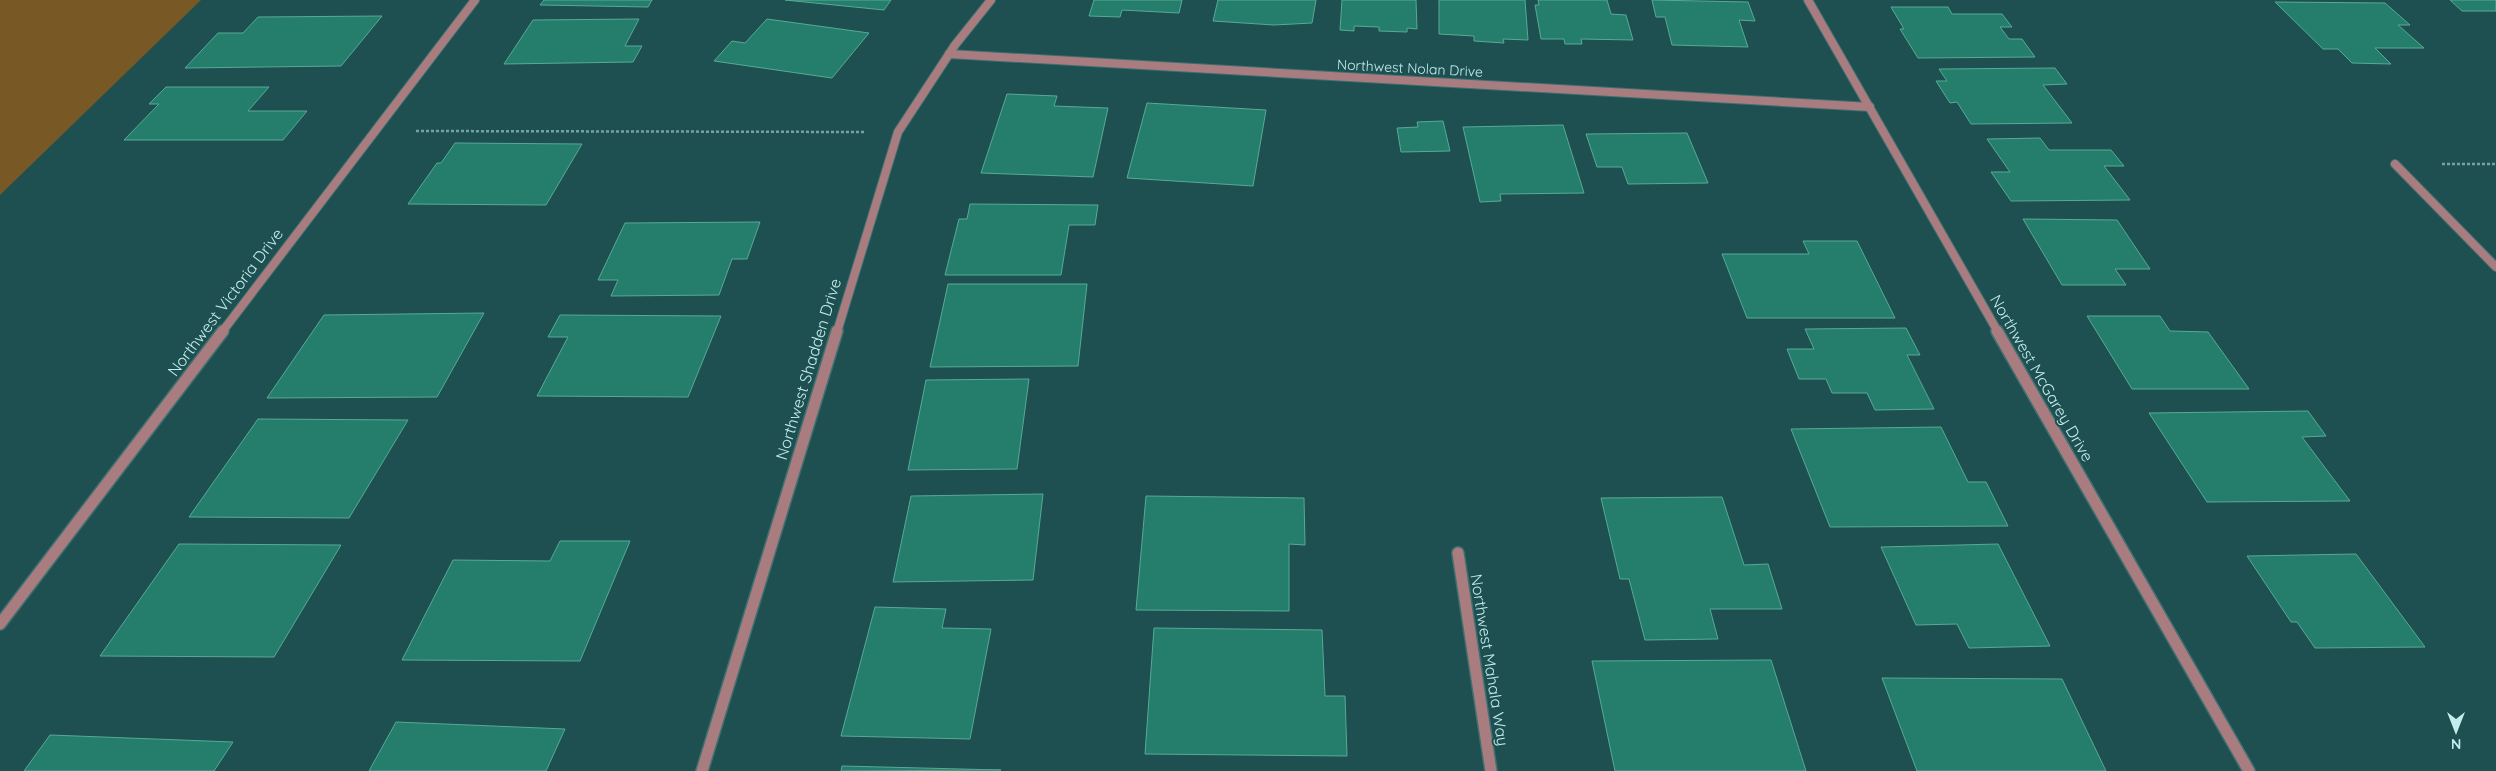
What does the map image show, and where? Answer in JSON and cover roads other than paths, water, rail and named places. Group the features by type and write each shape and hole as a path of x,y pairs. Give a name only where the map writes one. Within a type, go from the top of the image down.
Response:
{"street":[{"name":"Northwest Victoria Drive","path":"0,624 475,0"},
{"name":"Northwest Shadden Drive","path":"702,771 898,132 949,54 991,0"},
{"name":"Northwest McGarey Drive","path":"1808,0 2249,771"},
{"name":"Northwest Nolan Drive","path":"949,54 1870,107"},
{"path":"2396,164 2496,267"},
{"name":"Northwest Mahala Way","path":"1458,553 1491,771"}]}
